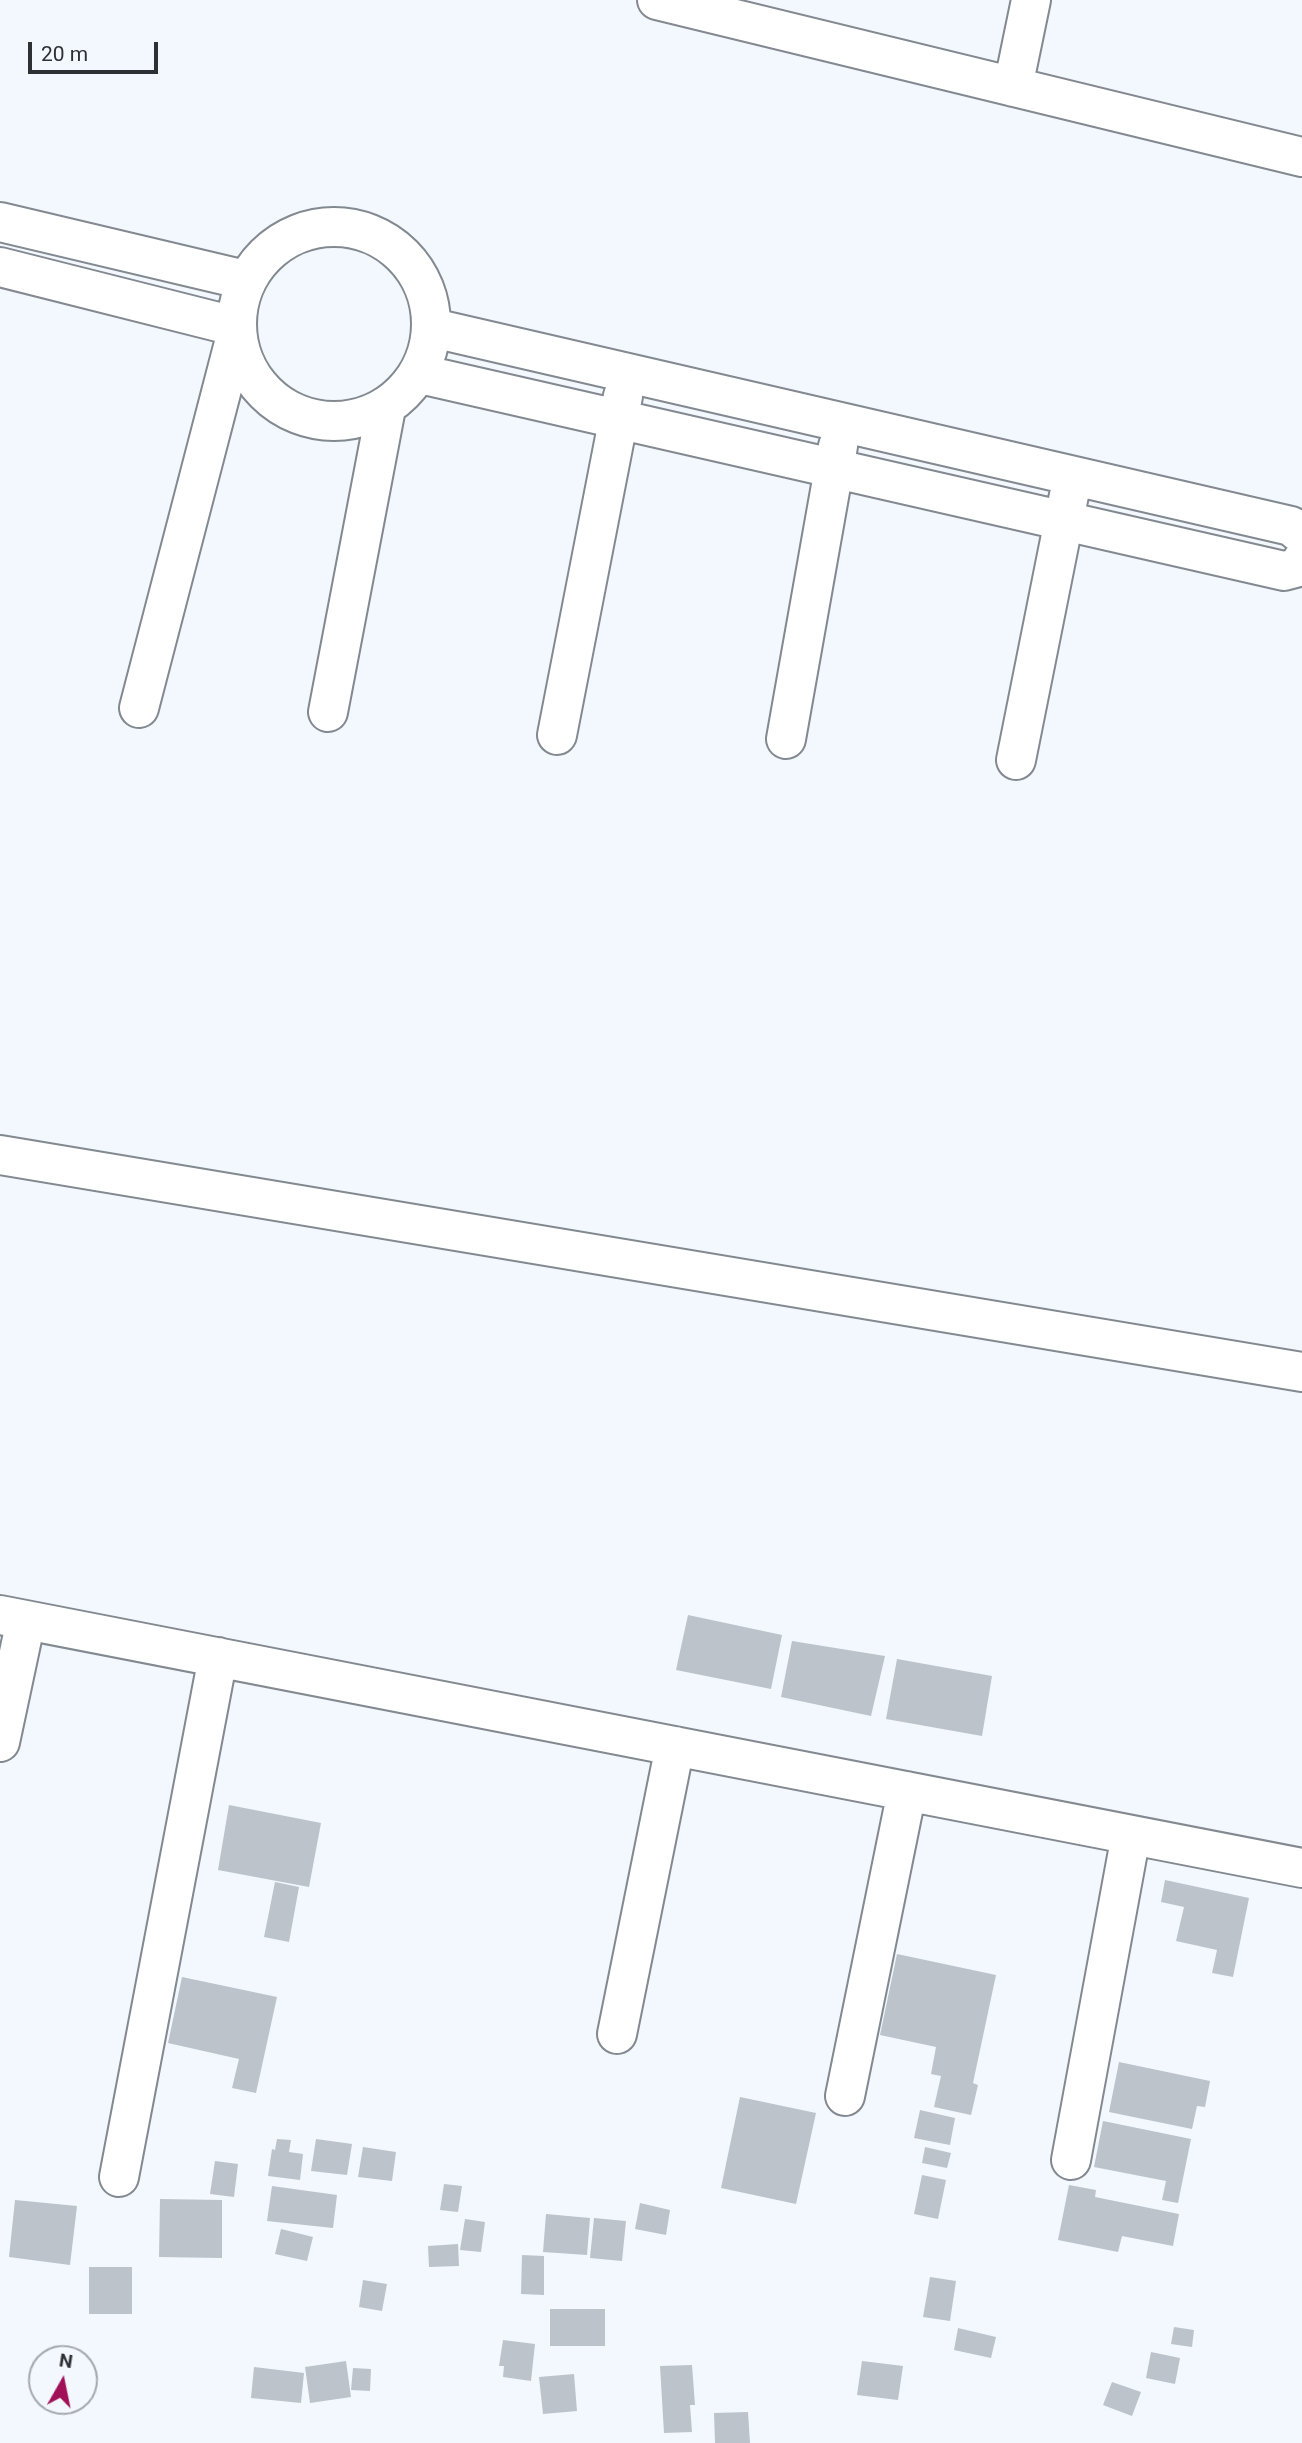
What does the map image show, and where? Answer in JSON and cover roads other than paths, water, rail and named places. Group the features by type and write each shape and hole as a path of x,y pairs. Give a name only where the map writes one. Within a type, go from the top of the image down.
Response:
{"street":[{"path":"657,0 776,14 1013,86 1302,157"},
{"path":"1013,86 1031,0"},
{"path":"139,708 235,333 237,302 245,280 273,246 313,227 358,229 398,249 425,285 433,328 420,374 386,408 340,424 293,414 254,384 235,333"},
{"path":"3,233 245,280"},
{"path":"0,267 235,333"},
{"path":"433,328 1291,526 1302,535"},
{"path":"557,735 628,373"},
{"path":"420,374 1284,571 1299,567 1302,560"},
{"path":"328,712 386,408"},
{"path":"786,739 842,423"},
{"path":"1016,760 1073,476"},
{"path":"1175,547 1184,502"},
{"path":"0,1154 1302,1372"},
{"path":"0,1742 13,1617 1302,1868"},
{"path":"119,2177 218,1657"},
{"path":"617,2034 675,1746"},
{"path":"845,2096 907,1791"},
{"path":"1071,2160 1131,1835"}]}
